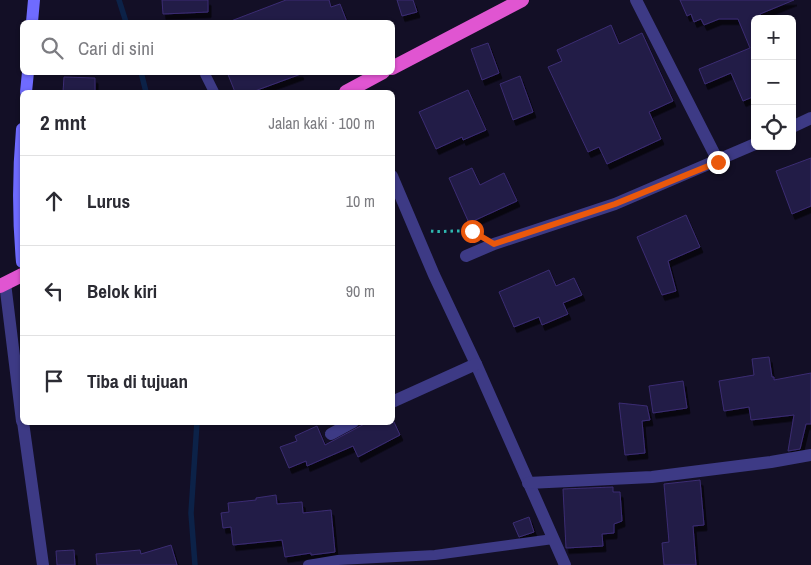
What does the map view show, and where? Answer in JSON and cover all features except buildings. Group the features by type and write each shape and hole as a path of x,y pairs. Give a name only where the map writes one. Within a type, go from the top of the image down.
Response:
{"highway":[{"path":"395,66 522,0"},
{"path":"353,90 378,75"},
{"path":"3,285 20,275"}],"main road":[{"path":"32,20 34,0"},
{"path":"26,90 28,75"},
{"path":"20,152 18,174 20,235"}],"street":[{"path":"636,0 718,162"},
{"path":"796,125 811,118"},
{"path":"466,256 494,244 615,204 718,162 751,146"},
{"path":"395,183 434,275 476,364 565,565"},
{"path":"3,285 20,401"},
{"path":"395,401 476,364"},
{"path":"23,425 43,565"},
{"path":"331,434 347,425"},
{"path":"528,482 652,478 811,455"}],"lane":[{"path":"206,75 213,90"},
{"path":"308,565 338,560 435,555 553,539"},
{"path":"415,565 435,555"}],"path":[{"path":"415,230 472,231 494,244"}],"waterway":[{"path":"119,0 125,20"},
{"path":"142,75 146,90"},
{"path":"195,565 191,513 197,425"}],"route":[{"path":"472,231 494,244 615,204 718,162"}]}
